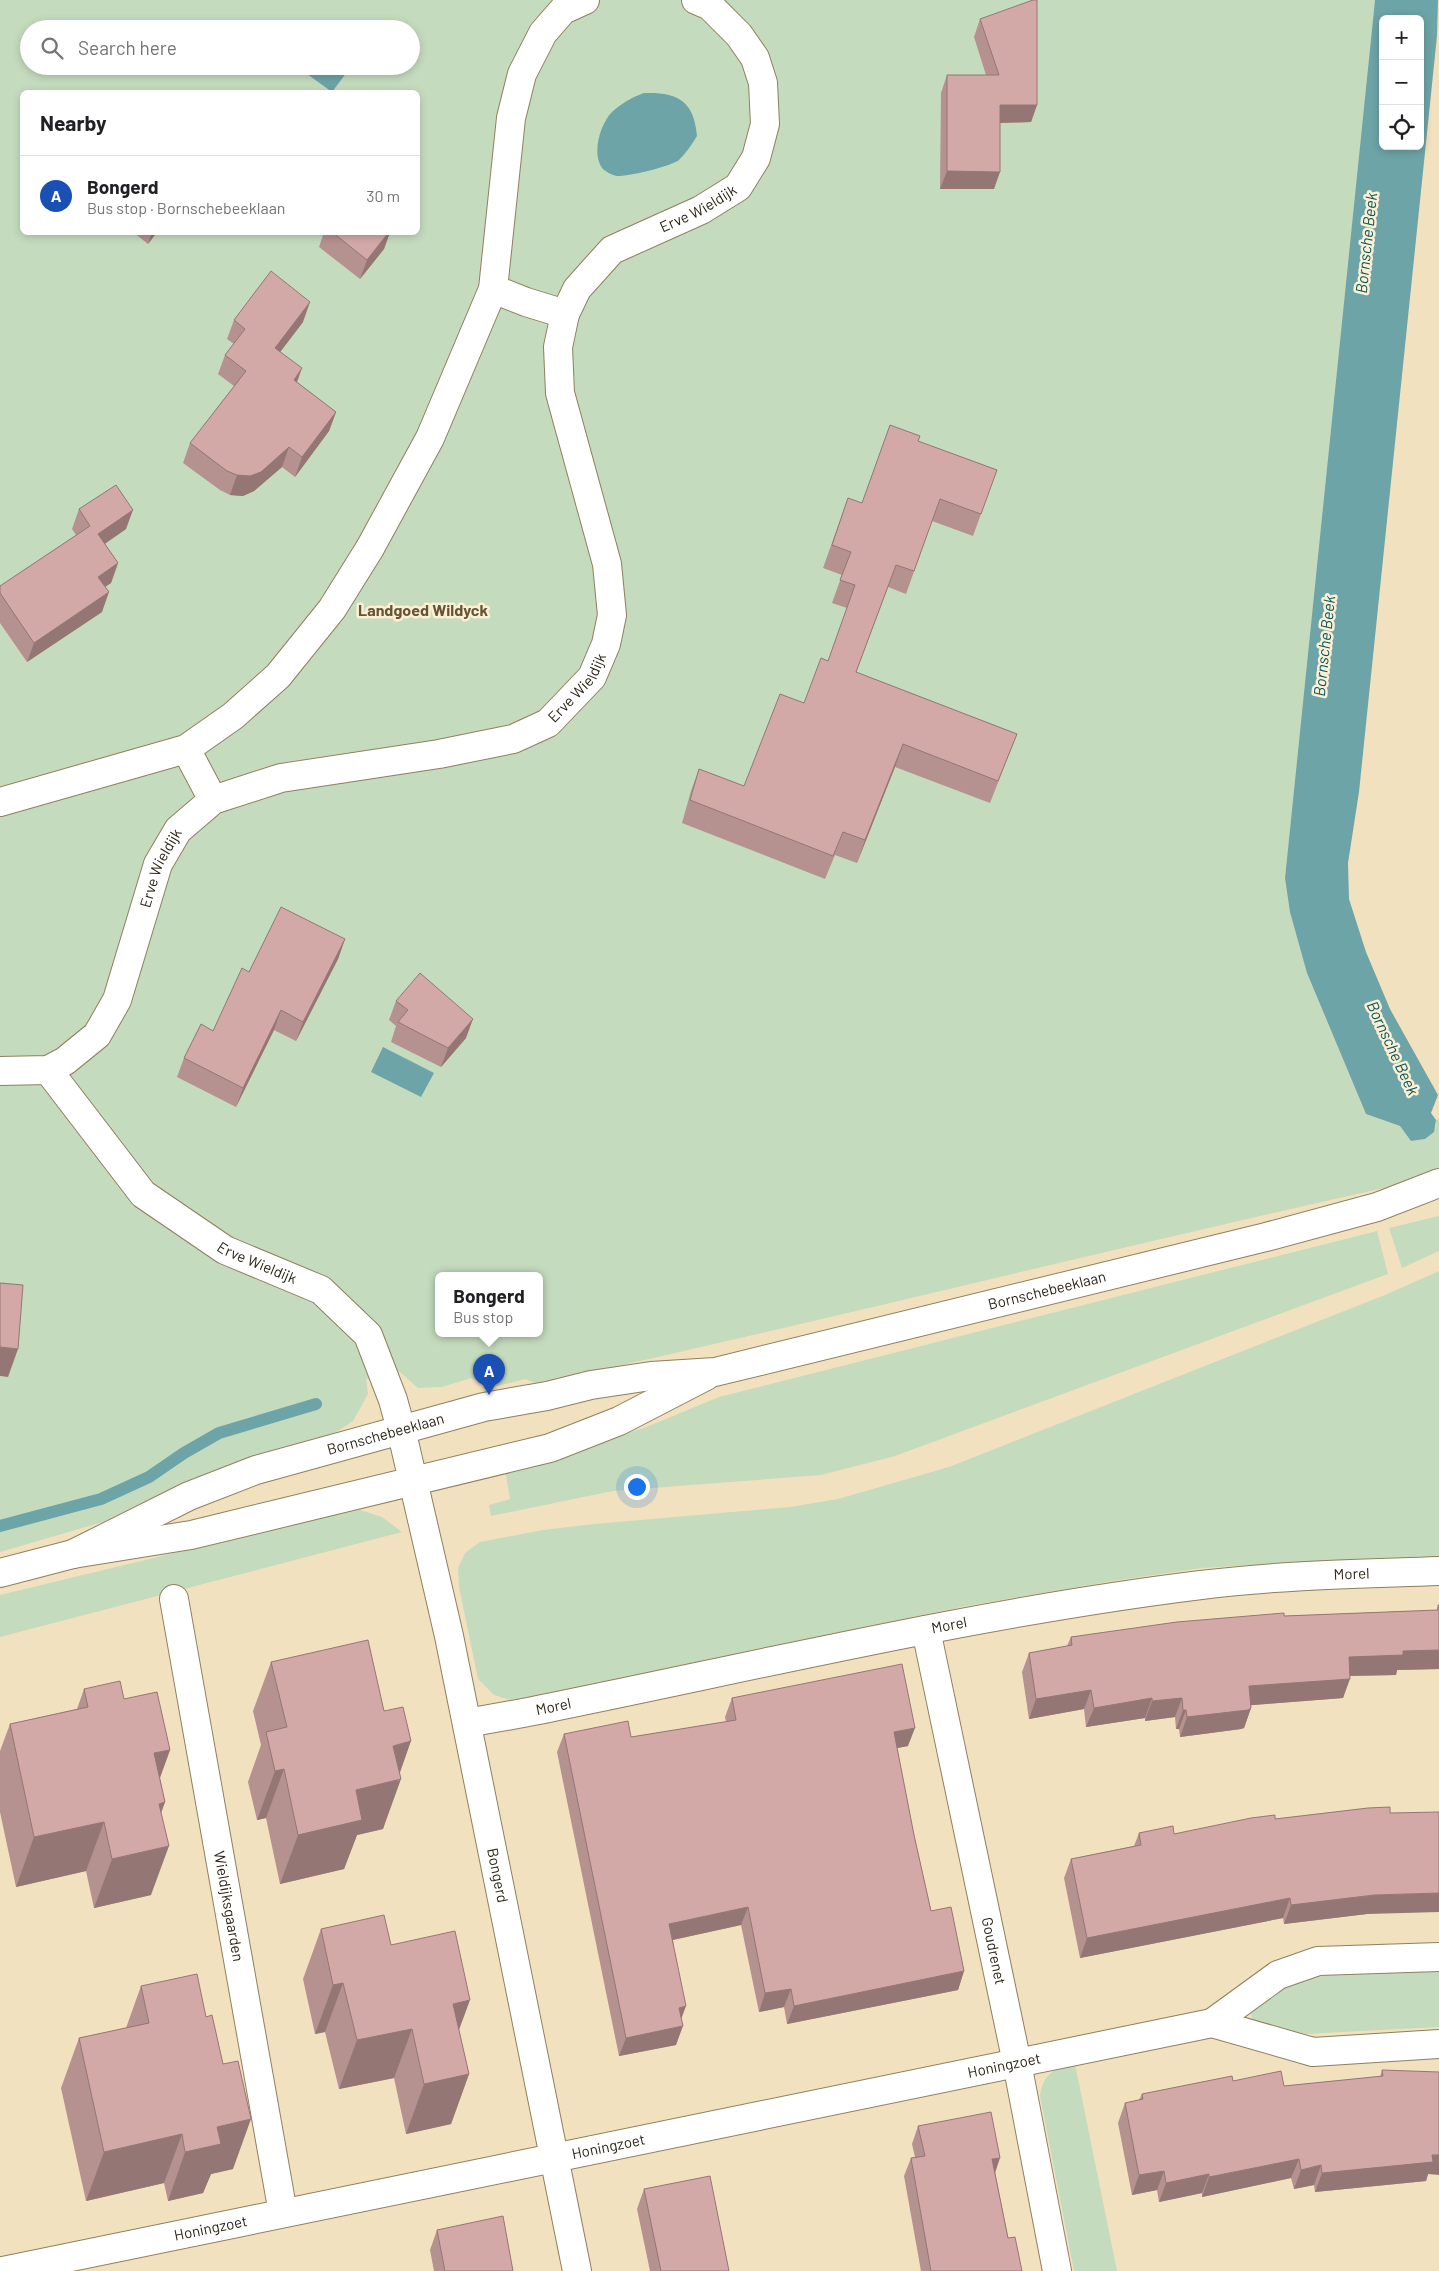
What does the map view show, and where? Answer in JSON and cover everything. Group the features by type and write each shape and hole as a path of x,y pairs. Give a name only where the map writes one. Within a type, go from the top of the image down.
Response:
{"street":[{"path":"0,802 186,749 233,716 278,676 332,609 370,548 430,438 493,289 511,118 522,74 542,33 563,10 585,0"},
{"name":"Erve Wieldijk","path":"0,1071 48,1070 65,1061 97,1035 117,1000 158,864 178,830 213,800 281,778 439,754 513,740 548,724 592,677 606,644 612,615 607,564 560,393 558,347 565,314 577,289 612,250 708,206 738,187 756,158 765,124 763,83 755,58 739,35 710,6 696,0"},
{"path":"493,289 565,314"},
{"path":"186,749 213,800"},
{"name":"Erve Wieldijk","path":"48,1070 142,1194 225,1250 321,1290 368,1335 393,1400 414,1482"},
{"name":"Bornschebeeklaan","path":"73,1554 189,1496 256,1470 401,1429 484,1407 547,1396 591,1385 651,1376 714,1372 1266,1237 1377,1207 1439,1182"},
{"name":"Bornschebeeklaan","path":"1377,1207 1439,1200"},
{"name":"Bornschebeeklaan","path":"0,1573 73,1554 191,1536 550,1448 619,1421 714,1372"},
{"name":"Bongerd","path":"414,1482 467,1723 577,2271"},
{"name":"Morel","path":"467,1723 599,1698 926,1630 1082,1602 1204,1585 1326,1575 1439,1571"},
{"name":"Wieldijksgaarden","path":"174,1599 283,2213"},
{"name":"Goudrenet","path":"926,1630 1017,2063 1057,2271"},
{"name":"Honingzoet","path":"3,2271 1212,2024 1278,1975 1318,1962 1439,1956"},
{"name":"Honingzoet","path":"1212,2024 1313,2052 1439,2044"}],"green space":[{"path":"0,0 1375,0 1285,878 1307,973 1366,1114 1400,1126 1411,1141 1425,1139 1436,1126 1436,1120 1439,1119 1439,1172 1402,1184 538,1384 525,1379 484,1389 481,1381 471,1378 442,1387 418,1388 400,1372 366,1379 368,1394 353,1421 327,1438 289,1447 186,1481 103,1522 0,1552 0,1376 8,1377 0,1289"},
{"path":"1439,1216 1439,1251 1402,1268 1389,1228"},
{"path":"1377,1231 1388,1274 895,1456 821,1475 613,1491 491,1516 489,1505 510,1499 505,1469 644,1428 719,1397"},
{"path":"1439,1271 1439,1557 1373,1558 1202,1568 1119,1580 966,1606 540,1696 510,1700 494,1695 478,1679 459,1587 458,1568 465,1553 480,1542 543,1530 790,1507 838,1499 949,1467 1385,1295"},
{"path":"360,1510 382,1517 402,1532 0,1637 0,1595"},
{"path":"1410,1967 1439,1968 1439,2027 1306,2034 1252,2023 1251,2009 1291,1979"},
{"path":"1075,2064 1117,2271 1074,2271 1040,2096 1044,2082 1051,2073"}],"water":[{"name":"Bornsche Beek","path":"1375,0 1438,0 1437,36 1359,792 1348,863 1349,899 1366,952 1390,1009 1438,1095 1431,1113 1436,1120 1434,1132 1425,1139 1411,1141 1400,1126 1366,1114 1307,973 1290,912 1285,878"},
{"path":"308,75 345,75 334,90 329,90"},
{"path":"644,93 666,94 682,101 692,114 697,136 679,160 675,162 659,168 622,176 608,173 599,163 597,148 604,124 612,112 619,106"},
{"path":"383,1047 434,1073 421,1097 371,1072"}],"building":[{"path":"1037,0 1037,105 1000,105 1000,172 947,171 947,75 999,75 980,19"},
{"path":"336,235 387,235 367,260"},
{"path":"271,271 310,302 275,348 302,368 294,380 336,412 302,457 289,447 261,472 250,476 237,475 227,471 190,443 246,371 225,355 245,329 234,320"},
{"path":"890,425 920,436 918,441 997,470 981,514 940,499 914,571 896,565 856,672 1017,734 998,781 903,744 865,840 843,832 833,856 690,800 699,769 744,786 780,694 804,703 821,658 828,661 855,585 840,580 851,552 832,545 848,498 862,503"},
{"path":"116,485 133,510 98,534 118,563 98,577 109,592 34,643 0,593 0,586 90,526 79,509"},
{"path":"281,907 345,939 303,1022 281,1010 243,1088 184,1058 201,1024 213,1031 242,968 249,972"},
{"path":"420,973 473,1019 448,1048 398,1022 408,1010 396,1001"},
{"path":"0,1283 23,1285 18,1349 0,1347"},
{"path":"1438,1605 1439,1650 1403,1651 1403,1655 1349,1657 1350,1679 1249,1686 1251,1708 1248,1710 1187,1717 1186,1710 1183,1710 1182,1698 1152,1701 1152,1698 1094,1708 1091,1690 1036,1699 1029,1653 1072,1645 1071,1637 1177,1622 1284,1613 1284,1616 1438,1610"},
{"path":"368,1640 384,1711 403,1707 411,1741 393,1746 401,1779 356,1790 362,1820 298,1835 284,1769 275,1771 266,1732 287,1727 271,1662"},
{"path":"902,1664 915,1728 894,1732 914,1835 931,1911 951,1907 964,1971 794,2006 791,1989 765,1993 748,1907 669,1924 686,2006 679,2008 683,2026 626,2038 564,1734 628,1721 631,1737 736,1720 732,1698"},
{"path":"120,1681 124,1699 157,1692 170,1750 154,1753 165,1802 159,1804 169,1846 112,1859 104,1822 34,1837 10,1724 88,1707 84,1689"},
{"path":"1390,1807 1390,1813 1439,1812 1439,1893 1374,1895 1291,1905 1290,1898 1087,1938 1071,1859 1141,1845 1139,1833 1173,1826 1174,1834 1275,1815 1275,1819"},
{"path":"384,1915 391,1945 455,1931 470,2000 453,2004 469,2074 424,2084 412,2029 357,2040 343,1983 333,1985 321,1929"},
{"path":"197,1974 206,2017 212,2015 223,2064 238,2061 251,2119 217,2127 221,2144 185,2152 182,2134 104,2152 79,2038 149,2023 141,1986"},
{"path":"1382,2070 1439,2072 1439,2155 1432,2155 1433,2162 1322,2173 1321,2165 1301,2170 1299,2159 1209,2177 1209,2174 1166,2183 1164,2171 1139,2175 1125,2103 1143,2099 1142,2094 1232,2076 1233,2081 1281,2071 1284,2086 1383,2076"},
{"path":"991,2112 1000,2158 992,2159 1008,2238 1015,2237 1022,2271 931,2271 911,2158 925,2156 918,2126"},
{"path":"710,2176 729,2271 661,2271 644,2189"},
{"path":"503,2216 513,2271 445,2271 437,2230"}],"waterway":[{"path":"0,1526 101,1499 149,1477 184,1453 219,1433 316,1404"}],"place":[{"name":"Bongerd","path":"489,1395"}],"district":[{"name":"Landgoed Wildyck","path":"423,610"}]}
